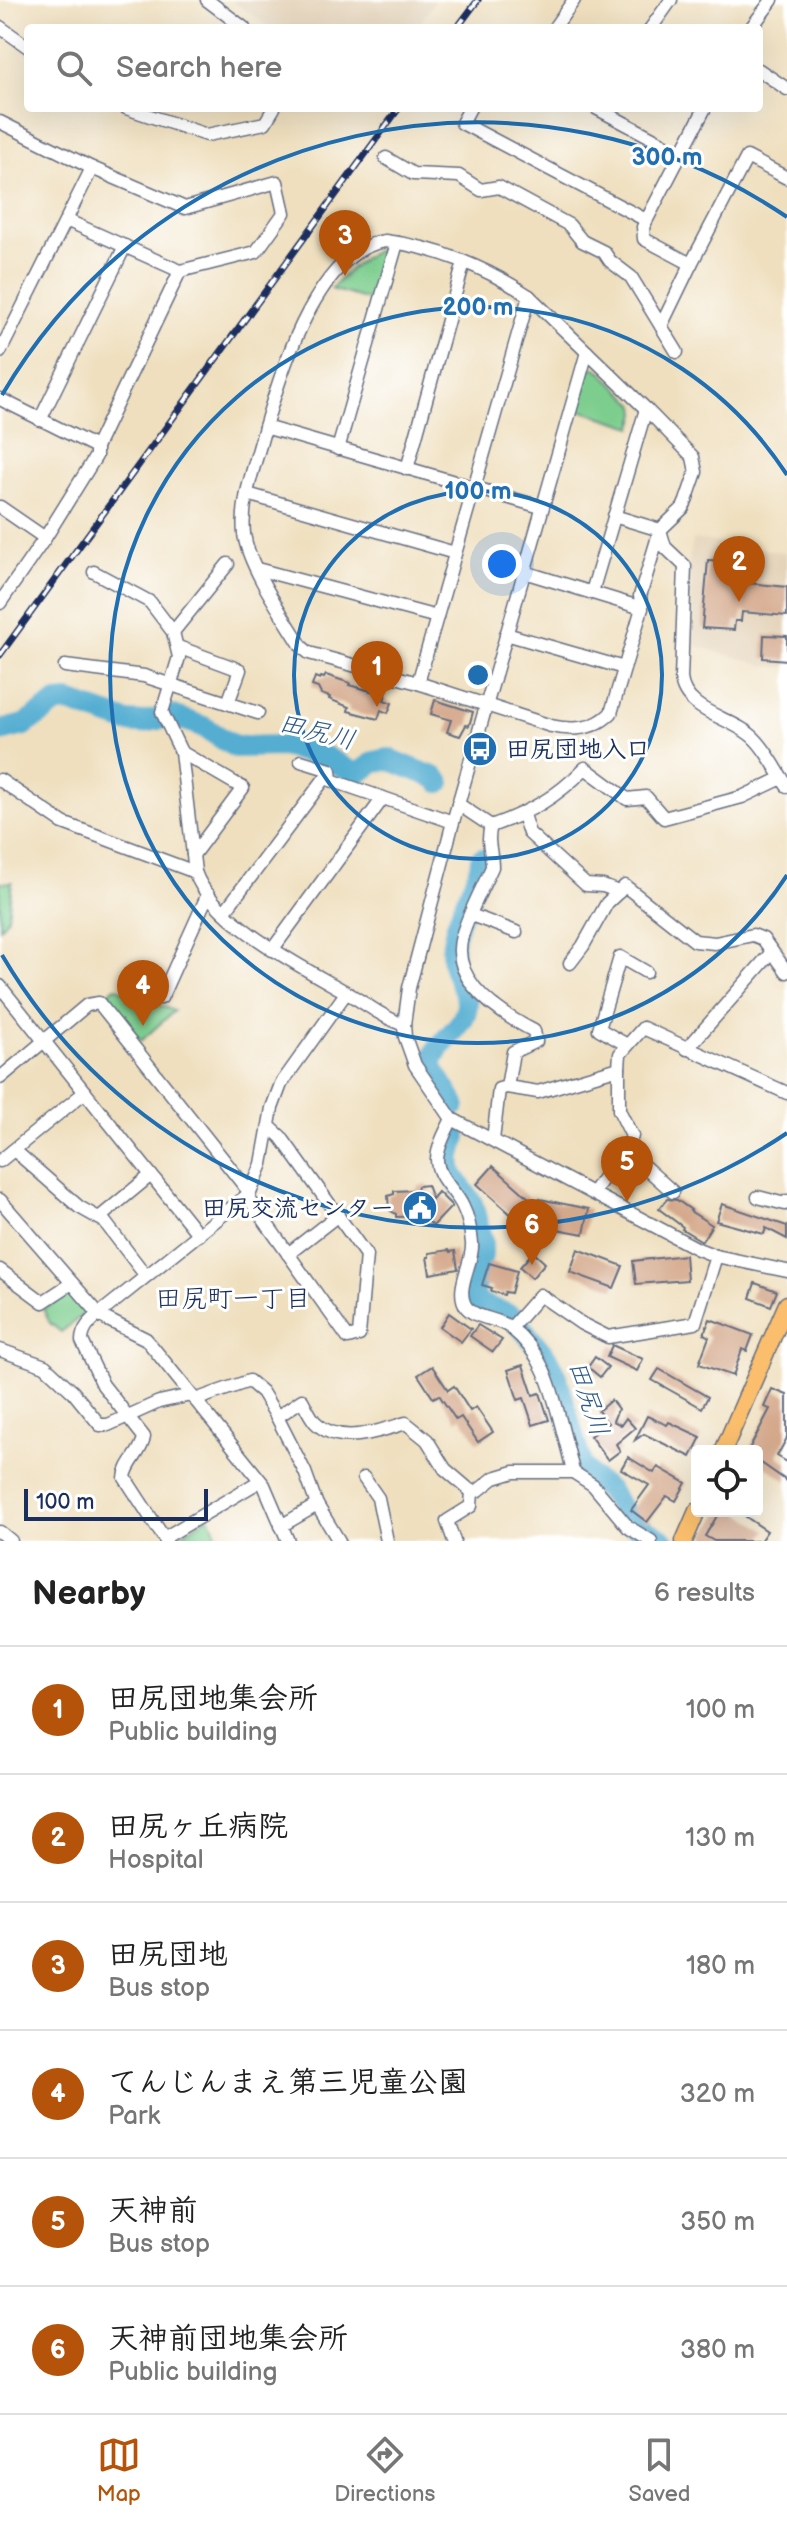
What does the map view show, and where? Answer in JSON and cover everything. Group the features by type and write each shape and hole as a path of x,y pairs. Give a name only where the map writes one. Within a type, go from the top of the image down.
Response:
{"main road":[{"path":"726,1445 787,1304"},
{"path":"684,1541 694,1517"}],"street":[{"path":"207,0 239,24"},
{"path":"557,24 574,0"},
{"path":"654,24 671,0"},
{"path":"754,24 772,0"},
{"path":"0,27 24,44"},
{"path":"763,73 787,89"},
{"path":"138,112 207,135 265,123 272,112"},
{"path":"468,112 462,123 646,220"},
{"path":"604,112 681,153"},
{"path":"691,264 644,239 643,227 703,112"},
{"path":"0,122 92,168 185,208 277,182 284,213 256,252 180,271 66,220"},
{"path":"661,326 747,157 787,178"},
{"path":"386,158 413,174 459,176 481,190 499,187 569,225 582,241 604,252 610,261 631,277 677,352"},
{"path":"0,352 92,168"},
{"path":"374,243 397,243 464,262 529,296 693,457 696,472 683,508 660,530 640,596 642,608 611,713 604,720 578,729 551,726 306,651 249,553 243,515 247,494 265,427 298,330 325,286 363,248 374,243"},
{"path":"338,449 397,243"},
{"path":"40,420 125,246"},
{"path":"407,469 464,262"},
{"path":"0,603 96,456 96,447 180,271"},
{"path":"418,683 529,296"},
{"path":"587,352 453,822 409,988 405,1037 415,1065 452,1119 716,1256 787,1271"},
{"path":"0,399 96,447"},
{"path":"592,592 646,409"},
{"path":"265,427 541,507"},
{"path":"247,494 455,553"},
{"path":"0,507 45,538"},
{"path":"614,516 660,530"},
{"path":"491,826 523,815 567,787 585,768 627,799 646,797 664,818 784,782 755,738 692,702 684,693 681,678 685,570 682,562 665,547 660,530"},
{"path":"173,632 228,564"},
{"path":"257,569 437,617"},
{"path":"94,572 150,602 173,632 179,657 164,716 181,752 198,882 225,911 272,950 389,1020 404,1025"},
{"path":"524,572 642,608"},
{"path":"506,634 624,668"},
{"path":"178,647 240,670 228,703"},
{"path":"65,666 144,676 258,713"},
{"path":"181,752 243,788 193,855"},
{"path":"301,761 330,770 331,780"},
{"path":"225,911 325,778 453,822"},
{"path":"0,780 63,823 195,872"},
{"path":"272,950 383,798"},
{"path":"458,804 491,826"},
{"path":"523,815 529,833 586,885 603,886 619,892"},
{"path":"491,826 487,838 492,867 462,936 459,958 470,983 506,1017 534,1031 536,1041 513,1052 507,1087"},
{"path":"570,963 607,903 625,886 695,941 715,943 753,935 763,939 787,972"},
{"path":"161,998 208,894"},
{"path":"471,915 516,932"},
{"path":"687,1049 772,952"},
{"path":"627,1045 599,1029 620,957 646,972"},
{"path":"0,987 199,1235"},
{"path":"260,1481 165,1540 125,1478 126,1470 144,1442 141,1433 103,1385 82,1341 83,1332 99,1314 248,1194 262,1164 272,1108 281,1084 346,993"},
{"path":"0,1078 87,1005 95,1002 103,1006 248,1194 348,1338 359,1335 367,1258 281,1137 269,1126"},
{"path":"593,1193 627,1151 632,1136 619,1110 620,1054 643,1028 787,1093"},
{"path":"493,1140 499,1089 507,1087 538,1092 619,1068"},
{"path":"0,1161 85,1092"},
{"path":"452,1119 437,1157 443,1178 463,1206 472,1242 472,1257 462,1295 466,1307 476,1315 515,1323 535,1352 549,1377 573,1472"},
{"path":"14,1150 79,1207 99,1218 146,1276"},
{"path":"627,1151 673,1192"},
{"path":"99,1218 151,1175"},
{"path":"758,1197 785,1204 787,1201"},
{"path":"0,1200 99,1314 146,1339 260,1481 288,1541"},
{"path":"288,1254 338,1215"},
{"path":"515,1323 540,1295 582,1324 608,1337 695,1323 716,1256"},
{"path":"0,1270 43,1302 72,1283"},
{"path":"0,1350 45,1366 73,1392 100,1425 108,1425 159,1402 193,1397 249,1381 262,1392 277,1417 305,1472 317,1505 339,1541"},
{"path":"277,1417 302,1400 316,1423 336,1433 355,1436 406,1423 427,1440 445,1469 472,1492"},
{"path":"472,1492 494,1478 514,1472 573,1472 593,1485 628,1527 651,1541"},
{"path":"364,1478 378,1498 387,1541"},
{"path":"454,1541 447,1521 471,1506 472,1492"},
{"path":"281,1526 317,1505"},
{"path":"0,1532 11,1541"}],"shaded area":[{"path":"231,0 435,0 420,24 264,24"},
{"path":"694,539 787,553 787,667 766,666 694,645 689,559"}],"green space":[{"path":"385,247 388,253 375,302 331,289 362,259"},
{"path":"589,368 597,368 636,405 633,427 577,409"},
{"path":"12,882 8,917 0,928 0,883"},
{"path":"115,987 174,1011 141,1041 104,997"},
{"path":"70,1294 75,1296 86,1312 61,1332 50,1323 43,1309"},
{"path":"209,1516 219,1541 173,1541 173,1540"}],"building":[{"path":"708,560 730,561 729,581 787,587 787,616 742,612 741,621 735,621 734,630 702,628"},
{"path":"764,635 787,636 787,660 763,658"},
{"path":"326,675 386,695 384,700 392,703 388,713 381,710 378,719 348,711 349,707 329,699 312,686 315,677 320,679"},
{"path":"435,700 473,712 469,726 466,725 460,736 447,732 451,720 431,714"},
{"path":"493,1166 531,1200 515,1218 477,1184"},
{"name":"田尻交流センター","path":"427,1185 432,1199 438,1192 452,1206 433,1226 423,1216 396,1217 389,1210 388,1196 394,1191 417,1190 418,1186"},
{"path":"540,1199 589,1209 584,1234 535,1225"},
{"path":"667,1199 677,1200 712,1225 702,1241 659,1209"},
{"path":"722,1204 787,1226 787,1239 766,1228 764,1234 716,1221"},
{"path":"578,1249 623,1266 614,1288 570,1272"},
{"path":"455,1251 458,1269 430,1274 429,1253"},
{"path":"533,1252 545,1263 532,1278 520,1267"},
{"path":"685,1255 687,1280 636,1284 633,1261"},
{"path":"489,1263 517,1271 511,1293 505,1292 504,1295 482,1285"},
{"path":"755,1283 777,1291 771,1306 750,1298"},
{"path":"449,1313 471,1329 461,1342 440,1327"},
{"path":"710,1319 753,1335 747,1351 742,1349 733,1376 699,1364 709,1337 704,1334"},
{"path":"478,1325 502,1340 493,1352 470,1336"},
{"path":"612,1345 643,1359 637,1371 607,1357"},
{"path":"595,1357 608,1367 600,1377 588,1367"},
{"path":"523,1365 533,1395 540,1393 549,1420 533,1425 524,1398 518,1400 508,1370"},
{"path":"432,1366 448,1390 454,1386 470,1411 476,1407 493,1432 478,1442 461,1417 456,1420 439,1395 433,1398 418,1375"},
{"path":"659,1369 708,1397 702,1408 652,1380"},
{"path":"772,1389 787,1395 787,1438 777,1456 787,1462 787,1481 763,1464 763,1445 751,1445 770,1409 764,1407"},
{"path":"611,1400 618,1409 613,1421 621,1425 626,1418 635,1428 616,1444 620,1451 608,1460 590,1436 608,1423 598,1411"},
{"path":"647,1416 701,1437 697,1445 691,1445 691,1457 644,1434 635,1440"},
{"path":"628,1457 654,1473 658,1467 686,1483 676,1501 667,1496 647,1522 631,1510 649,1485 621,1469"},
{"path":"716,1517 746,1517 767,1531 760,1541 714,1541 705,1536"}],"waterway":[{"name":"田尻川","path":"0,731 24,725 57,703 69,702 127,722 140,723 173,716 204,727 235,747 282,746 324,756 352,772 359,773 374,762 388,759 440,782"},
{"name":"田尻川","path":"455,1105 431,1066 438,1049 465,1013 466,998 454,968 452,951 456,927 481,859"},
{"name":"田尻川","path":"456,1136 450,1159 452,1174 472,1203 482,1242 473,1292 477,1303 512,1316 547,1358 557,1378 581,1464 588,1475 608,1490 631,1523 664,1541"}],"railway":[{"path":"460,24 478,0"},
{"path":"0,655 396,112"}],"place":[{"name":"田尻団地","path":"345,276"},
{"name":"田尻ヶ丘病院","path":"739,602"},
{"name":"田尻団地集会所","path":"377,707"},
{"name":"田尻団地入口","path":"480,749"},
{"name":"てんじんまえ第三児童公園","path":"143,1026"},
{"name":"天神前","path":"627,1202"},
{"name":"田尻交流センター","path":"420,1208"},
{"name":"天神前団地集会所","path":"532,1265"}],"district":[{"name":"田尻町一丁目","path":"233,1298"}]}
